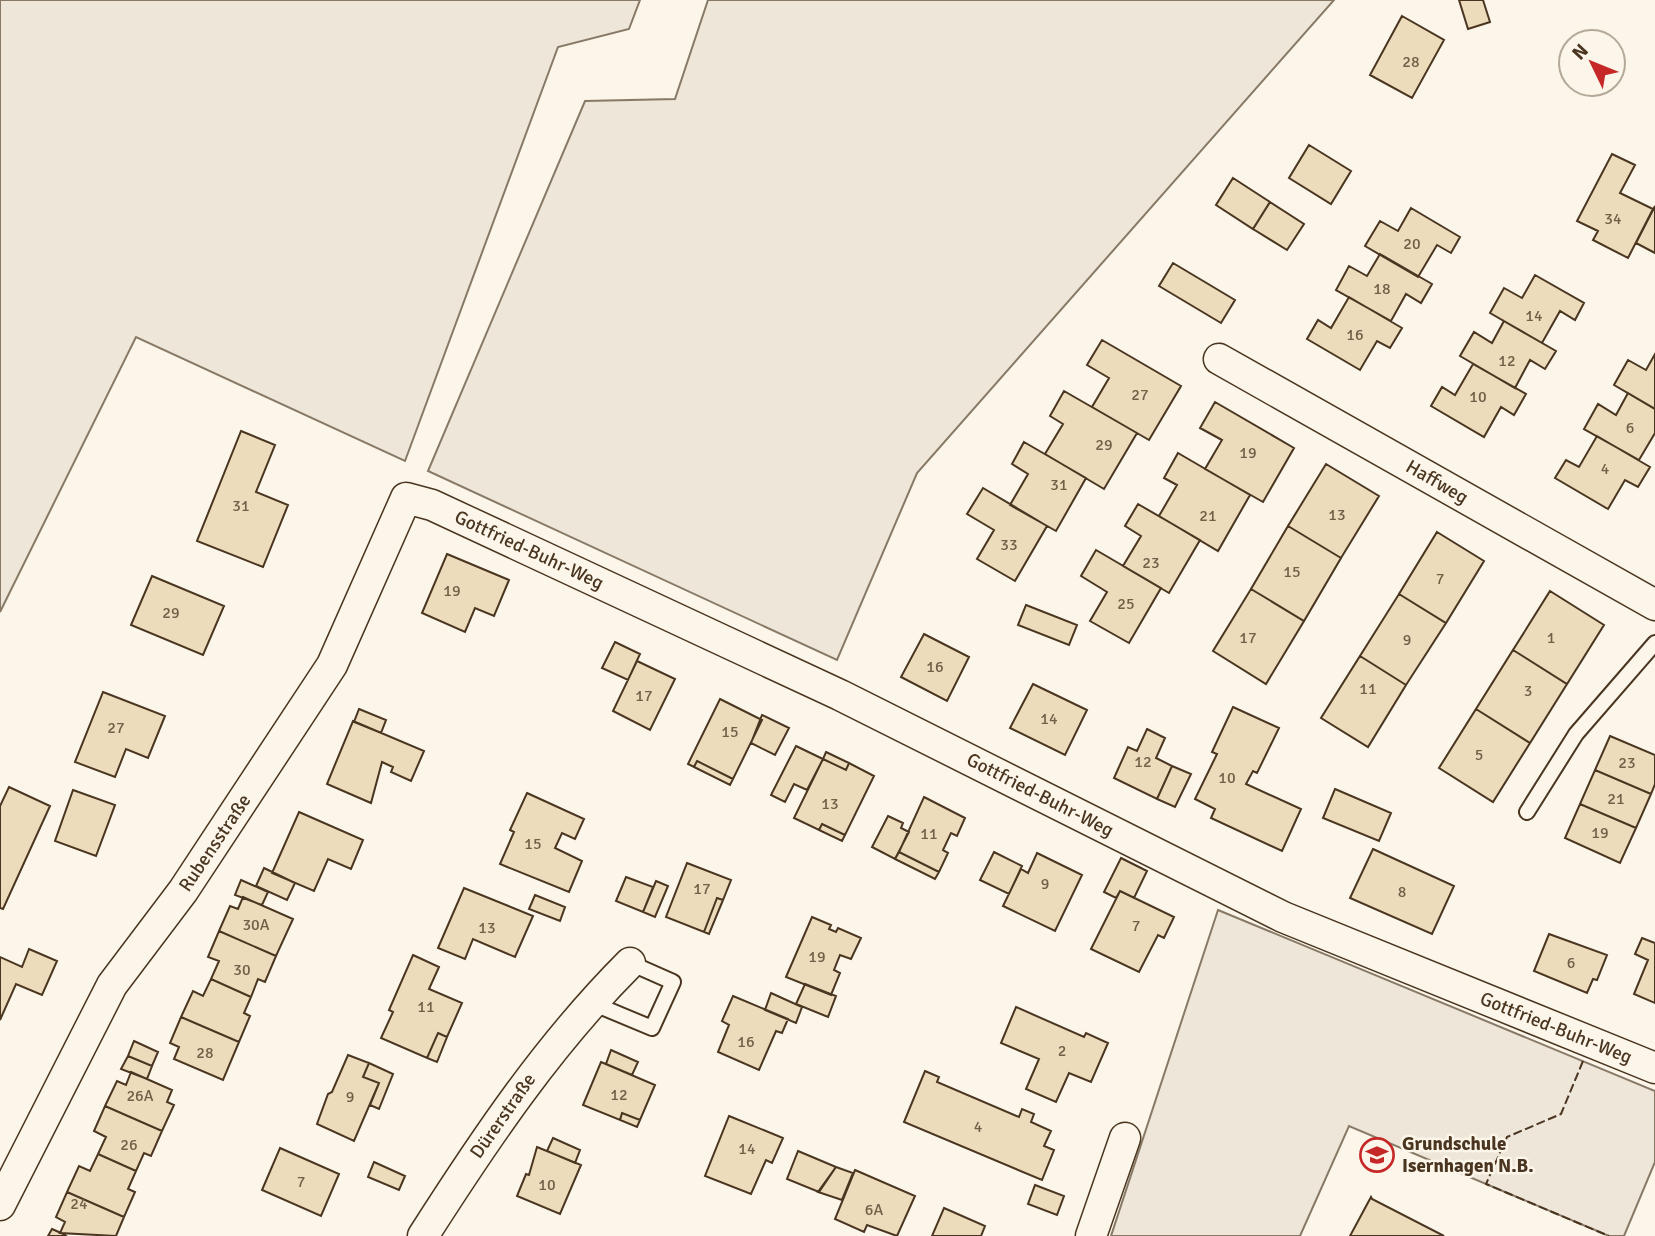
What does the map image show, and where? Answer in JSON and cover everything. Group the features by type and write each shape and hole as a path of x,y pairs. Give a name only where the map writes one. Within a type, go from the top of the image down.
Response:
{"street":[{"name":"Haffweg","path":"1219,359 1655,605"},
{"name":"Rubensstraße","path":"0,1205 112,985 183,891 332,665 406,498 432,505"},
{"name":"Gottfried-Buhr-Weg","path":"432,505 840,695 1283,917 1655,1068"},
{"name":"Dürerstraße","path":"423,1236 483,1142 543,1059 591,1002 630,962"},
{"path":"1091,1236 1125,1138"}],"lane":[{"path":"1527,812 1576,734 1655,643"},
{"name":"Dürerstraße","path":"591,1002 652,1028 673,982 630,962"}],"shaded area":[{"path":"0,0 640,0 629,29 558,47 405,461 136,337 0,612"},
{"path":"708,0 1334,0 917,473 837,660 428,471 585,101 675,99"},
{"path":"1218,910 1655,1091 1655,1162 1624,1236 1609,1236 1349,1126 1300,1236 1111,1236"}],"building":[{"path":"1459,0 1483,0 1490,22 1468,29"},
{"path":"1402,16 1444,40 1412,98 1370,75"},
{"path":"1309,145 1351,171 1331,204 1289,178"},
{"path":"1612,154 1635,165 1620,193 1653,209 1628,258 1593,240 1598,231 1577,221"},
{"path":"1233,178 1270,202 1253,229 1216,205"},
{"path":"1270,202 1304,224 1287,250 1253,229"},
{"path":"1655,206 1655,253 1636,243"},
{"path":"1411,208 1460,237 1451,253 1437,245 1418,277 1365,246 1380,221 1398,231"},
{"path":"1380,254 1432,284 1421,303 1406,294 1391,321 1336,290 1349,266 1367,276"},
{"path":"1173,263 1235,300 1221,323 1159,286"},
{"path":"1535,275 1584,303 1575,320 1560,311 1542,343 1490,313 1504,288 1522,298"},
{"path":"1349,297 1402,328 1390,348 1377,341 1360,370 1307,339 1318,320 1331,328"},
{"path":"1504,321 1556,351 1545,369 1530,360 1515,388 1460,356 1474,332 1492,343"},
{"path":"1102,340 1181,386 1149,440 1092,407 1109,378 1087,365"},
{"path":"1655,354 1655,409 1614,385 1628,360 1646,370"},
{"path":"1473,364 1526,394 1514,415 1501,407 1484,437 1431,406 1442,387 1455,395"},
{"path":"1064,391 1137,433 1104,489 1045,454 1063,424 1050,416"},
{"path":"1628,393 1655,409 1655,433 1639,460 1584,429 1598,404 1616,415"},
{"path":"1215,402 1294,448 1263,502 1205,469 1222,440 1200,428"},
{"path":"241,431 275,445 256,492 288,505 263,567 197,541"},
{"path":"1597,436 1650,467 1638,487 1625,480 1608,509 1555,478 1566,460 1579,467"},
{"path":"1024,442 1086,478 1056,531 1010,505 1028,474 1012,464"},
{"path":"1178,453 1250,495 1218,551 1159,516 1177,485 1164,478"},
{"path":"1326,464 1379,496 1341,558 1288,526"},
{"path":"983,488 1047,526 1015,581 977,559 994,530 967,514"},
{"path":"1138,504 1200,540 1169,593 1123,566 1141,536 1125,526"},
{"path":"1288,526 1341,558 1304,621 1251,589"},
{"path":"1437,532 1484,561 1446,623 1399,594"},
{"path":"1096,550 1161,588 1129,643 1090,621 1107,592 1081,576"},
{"path":"447,554 509,580 494,616 475,608 465,632 422,613"},
{"path":"152,576 224,606 203,655 131,625"},
{"path":"1251,589 1304,621 1266,684 1213,651"},
{"path":"1550,591 1604,625 1567,684 1513,650"},
{"path":"1399,594 1446,623 1406,685 1360,656"},
{"path":"1026,605 1077,625 1069,645 1018,625"},
{"path":"924,634 969,657 947,701 901,677"},
{"path":"615,642 640,654 628,680 602,668"},
{"path":"1513,650 1567,684 1530,743 1476,709"},
{"path":"1360,656 1406,685 1368,747 1321,718"},
{"path":"637,661 675,679 650,730 613,711"},
{"path":"1033,684 1087,710 1065,755 1010,728"},
{"path":"103,692 165,716 148,758 126,749 115,777 75,762"},
{"path":"720,699 762,720 733,779 697,761 694,767 688,764"},
{"path":"1233,707 1279,728 1257,773 1253,771 1246,784 1301,809 1282,851 1211,818 1215,809 1195,799 1217,754 1212,752"},
{"path":"359,709 386,720 381,733 354,722"},
{"path":"1476,709 1530,743 1493,802 1439,768"},
{"path":"762,715 789,728 775,755 751,743"},
{"path":"353,721 424,751 411,781 391,772 393,767 382,762 371,803 327,784"},
{"path":"1147,729 1165,738 1156,758 1172,766 1157,799 1114,778 1128,747 1137,751"},
{"path":"1610,736 1655,755 1655,784 1651,794 1595,770"},
{"path":"796,746 823,759 807,790 794,784 785,802 771,795"},
{"path":"826,752 849,763 846,770 823,759"},
{"path":"823,759 846,770 849,763 874,776 845,835 822,824 819,830 794,818"},
{"path":"697,761 733,779 730,785 694,767"},
{"path":"1172,766 1191,774 1175,807 1157,799"},
{"path":"1595,770 1651,794 1636,828 1580,804"},
{"path":"9,787 50,806 3,909 0,908 0,806"},
{"path":"1335,789 1391,813 1379,841 1323,818"},
{"path":"73,790 115,805 96,856 55,841"},
{"path":"527,793 584,819 575,839 562,833 555,848 582,861 569,892 500,864 514,832 510,830"},
{"path":"924,797 965,818 957,836 951,833 943,850 948,853 939,872 899,852"},
{"path":"1580,804 1636,828 1620,863 1565,838"},
{"path":"299,812 363,840 351,869 328,859 314,891 272,873"},
{"path":"888,816 903,823 901,828 909,832 895,859 872,847"},
{"path":"822,824 845,835 842,841 819,830"},
{"path":"1373,849 1454,886 1432,934 1350,898"},
{"path":"899,852 939,872 935,879 895,859"},
{"path":"994,852 1022,866 1009,894 980,880"},
{"path":"1037,853 1082,875 1055,931 1003,906 1021,869 1028,873"},
{"path":"1121,858 1147,871 1134,898 1120,891 1116,898 1104,892"},
{"path":"687,863 731,880 723,900 717,898 704,932 666,917"},
{"path":"264,868 295,883 287,900 256,886"},
{"path":"626,877 653,887 643,912 616,901"},
{"path":"241,880 268,892 262,905 235,895"},
{"path":"656,881 668,886 655,917 643,912"},
{"path":"464,888 533,916 515,957 473,939 465,959 438,948"},
{"path":"1120,891 1174,917 1164,938 1158,935 1139,972 1091,949"},
{"path":"535,895 565,907 560,921 529,909"},
{"path":"243,897 293,919 276,956 219,931 230,906 238,909"},
{"path":"717,898 723,900 709,934 704,932"},
{"path":"812,917 831,925 829,929 836,932 838,928 861,938 851,959 840,955 834,970 840,973 831,995 786,977"},
{"path":"219,931 276,956 265,982 258,979 251,997 211,979 219,961 208,957"},
{"path":"1549,934 1607,955 1597,980 1593,979 1587,993 1534,971"},
{"path":"1642,938 1655,943 1655,1003 1634,994 1648,960 1635,954"},
{"path":"29,949 57,961 42,995 16,984 0,1020 0,957 22,967"},
{"path":"413,955 439,967 429,989 462,1003 447,1037 438,1033 427,1058 381,1038 393,1012 389,1010"},
{"path":"211,979 251,997 244,1013 250,1016 239,1042 181,1017 193,991 203,996"},
{"path":"805,984 836,996 828,1017 796,1004"},
{"path":"771,993 802,1007 796,1023 765,1010"},
{"path":"733,996 788,1019 782,1033 776,1031 759,1070 718,1052 729,1025 722,1021"},
{"path":"1016,1007 1084,1037 1086,1033 1108,1043 1091,1082 1069,1073 1056,1102 1026,1089 1039,1059 1001,1043"},
{"path":"181,1017 239,1042 223,1080 174,1059 179,1047 170,1043"},
{"path":"438,1033 447,1037 437,1062 427,1058"},
{"path":"134,1041 158,1052 152,1066 128,1056"},
{"path":"611,1050 638,1062 632,1075 606,1064"},
{"path":"348,1055 369,1063 363,1077 379,1083 354,1141 317,1124 328,1094 332,1092"},
{"path":"128,1056 152,1066 147,1079 121,1069"},
{"path":"601,1062 655,1085 640,1120 622,1113 620,1120 583,1105"},
{"path":"369,1063 393,1074 379,1109 370,1105 379,1083 363,1077"},
{"path":"925,1071 939,1077 937,1082 1019,1117 1022,1109 1034,1114 1031,1122 1051,1131 1044,1146 1054,1150 1042,1180 904,1122"},
{"path":"131,1072 172,1090 167,1102 174,1105 162,1131 105,1106 117,1081 126,1085"},
{"path":"105,1106 162,1131 151,1156 144,1153 136,1171 98,1154 106,1137 94,1131"},
{"path":"622,1113 640,1120 637,1127 620,1120"},
{"path":"729,1116 783,1138 772,1163 766,1160 751,1194 705,1176"},
{"path":"553,1138 580,1150 575,1163 547,1151"},
{"path":"537,1147 581,1165 560,1214 517,1196 526,1174 529,1175"},
{"path":"280,1148 339,1174 321,1216 262,1190"},
{"path":"798,1151 836,1167 819,1192 787,1179"},
{"path":"98,1154 136,1171 128,1189 135,1192 124,1217 67,1192 79,1166 90,1171"},
{"path":"374,1162 405,1176 399,1190 368,1177"},
{"path":"836,1167 853,1173 842,1200 818,1192"},
{"path":"855,1170 915,1196 897,1236 867,1225 864,1232 835,1219"},
{"path":"1035,1185 1064,1196 1057,1215 1028,1204"},
{"path":"67,1192 124,1217 116,1236 60,1233 65,1222 56,1217"},
{"path":"1371,1197 1372,1199 1444,1236 1350,1236"},
{"path":"944,1208 985,1226 981,1236 932,1236"},
{"path":"52,1229 61,1233 66,1236 48,1236"}],"fence":[{"path":"1583,1061 1561,1114 1507,1137 1486,1184 1609,1236"}],"place":[{"name":"Grundschule Isernhagen N.B.","path":"1377,1155"}]}
